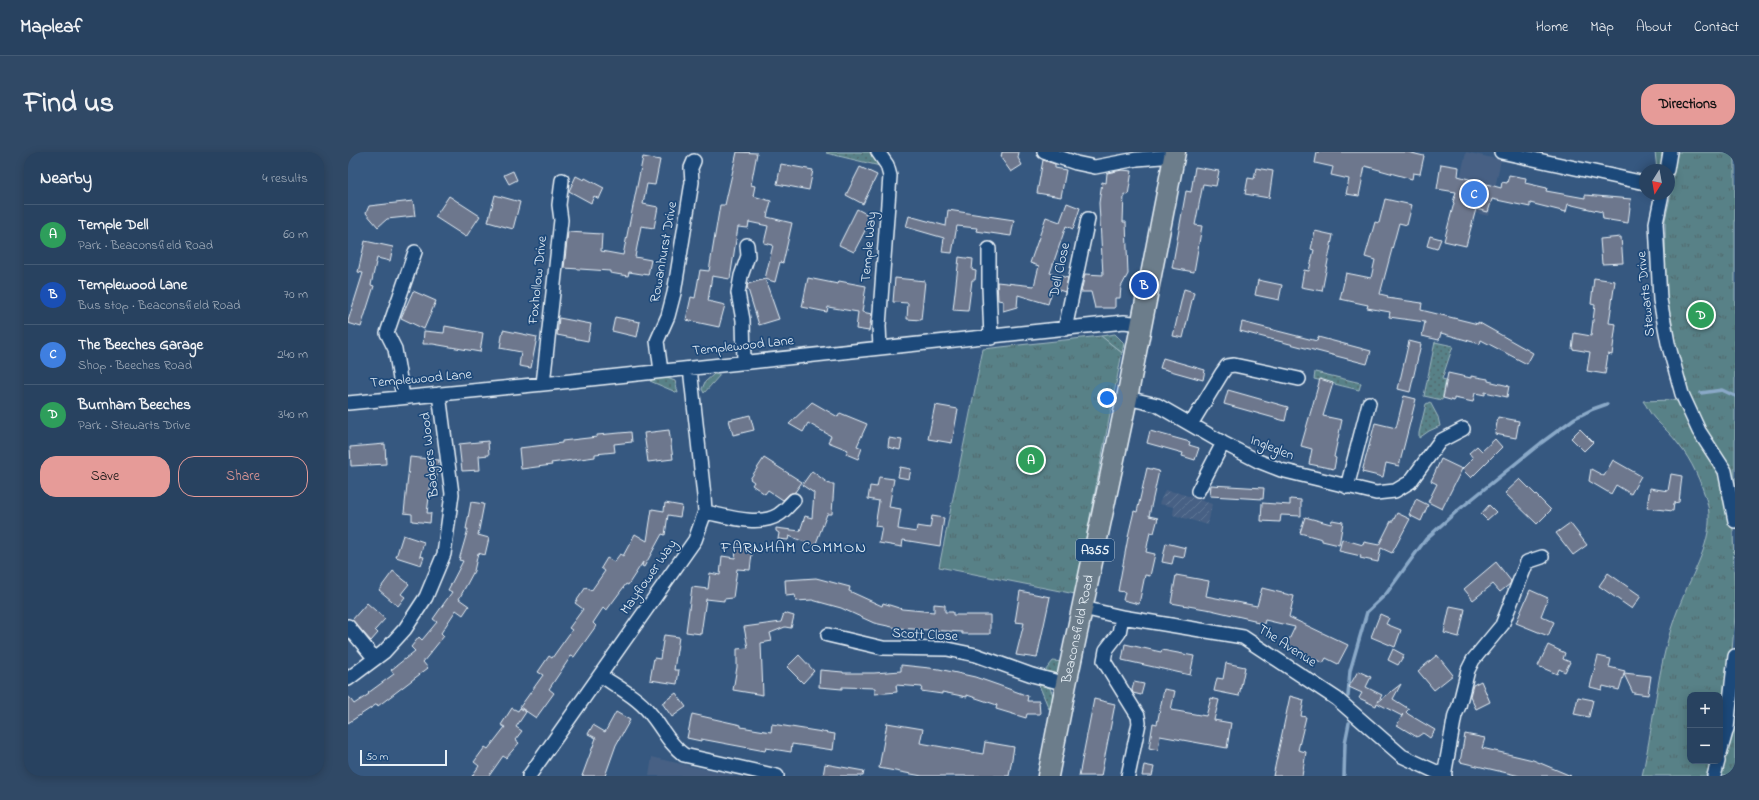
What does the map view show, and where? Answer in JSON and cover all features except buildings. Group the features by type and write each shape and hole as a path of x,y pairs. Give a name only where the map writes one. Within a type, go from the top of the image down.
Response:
{"main road":[{"name":"Beaconsfield Road","path":"1048,776 1066,684 1127,398 1174,154"}],"street":[{"name":"Temple Way","path":"878,152 886,165 890,176 879,326 880,348"},
{"path":"1044,152 1076,163 1095,167 1174,154"},
{"path":"1501,152 1639,182"},
{"path":"1668,164 1670,152"},
{"name":"Rowanhurst Drive","path":"661,370 657,341 668,316 674,293 692,182 691,168 694,161"},
{"name":"Foxhollow Drive","path":"543,384 561,220 559,204 562,180"},
{"name":"Stewarts Drive","path":"1661,200 1656,223 1660,300 1668,343 1682,394 1699,431 1725,471 1735,520"},
{"name":"Dell Close","path":"1065,329 1088,219"},
{"path":"744,362 743,320 738,293 741,276 748,256 746,244"},
{"path":"989,249 991,338"},
{"path":"403,397 395,349 387,333 416,252"},
{"name":"Templewood Lane","path":"348,402 543,384 661,370 991,338 1124,322 1141,324"},
{"path":"1191,424 1222,373 1228,366 1234,365 1299,379"},
{"name":"Mayflower Way","path":"528,776 695,540 705,512 690,368"},
{"name":"Badgers Wood","path":"348,679 384,652 405,629 421,604 444,554 452,494 439,394"},
{"name":"Ingleglen","path":"1127,398 1157,405 1223,444 1281,470 1376,493 1395,490 1410,482 1440,441 1463,428"},
{"path":"1347,487 1369,403"},
{"path":"1198,491 1223,444"},
{"path":"705,512 750,520 766,519 779,514 794,500"},
{"path":"1444,776 1455,715 1459,706 1468,670 1473,660 1502,624 1527,562 1542,557"},
{"name":"The Avenue","path":"1083,608 1122,617 1244,636 1337,699 1402,756 1444,776"},
{"path":"1122,617 1119,633 1106,650 1104,661 1138,716 1139,723 1128,776"},
{"path":"348,626 375,659"},
{"name":"Scott Close","path":"828,635 883,648 947,649 976,655 1032,675 1066,684"},
{"path":"1723,740 1726,728 1735,656"},
{"path":"600,675 639,702 649,712 673,748 684,756 778,776"},
{"path":"1714,776 1717,764"}],"shaded area":[{"path":"1466,152 1501,160 1489,216 1453,208"},
{"path":"1165,490 1212,504 1208,525 1173,515 1174,507 1159,504"},
{"path":"652,757 668,761 738,776 649,776"}],"green space":[{"path":"869,152 880,166 826,153"},
{"path":"1655,152 1666,152 1664,164 1656,164"},
{"path":"1676,152 1735,152 1735,505 1687,395 1669,336 1666,295 1665,220 1670,200 1675,200"},
{"path":"1115,334 1124,343 1122,353 1101,336"},
{"path":"1101,336 1122,353 1075,594 939,567 983,349"},
{"path":"1435,342 1453,346 1442,379 1446,380 1442,400 1424,396"},
{"path":"1315,372 1361,383 1359,390 1314,379"},
{"path":"714,374 720,375 704,393 702,389 705,382"},
{"path":"656,377 667,378 675,381 678,393 650,381"},
{"path":"1643,401 1677,401 1711,456 1727,493 1733,529 1735,616 1729,685 1723,716 1723,692 1687,692 1687,764 1712,764 1709,776 1642,776 1662,663 1674,619 1703,551 1709,527 1707,502 1699,479 1692,465 1684,451 1653,417"},
{"path":"1430,402 1438,417 1440,426 1419,438 1426,404"},
{"path":"1053,661 1062,662 1060,672 1052,677 1041,676"},
{"path":"1039,685 1050,688 1055,700 1049,709"},
{"path":"1735,694 1735,776 1717,776 1720,764 1723,764 1723,749"}],"waterway":[{"path":"1701,393 1722,390 1735,396"},
{"path":"1348,696 1350,671 1367,612 1386,594 1426,539 1456,512 1541,443 1575,418 1607,404"},
{"path":"1344,776 1345,743 1349,723"}],"place":[{"name":"The Beeches Garage","path":"1474,194"},
{"name":"Templewood Lane","path":"1144,285"},
{"name":"Burnham Beeches","path":"1701,315"},
{"name":"Temple Dell","path":"1031,460"}],"district":[{"name":"FARNHAM COMMON","path":"794,548"}]}
